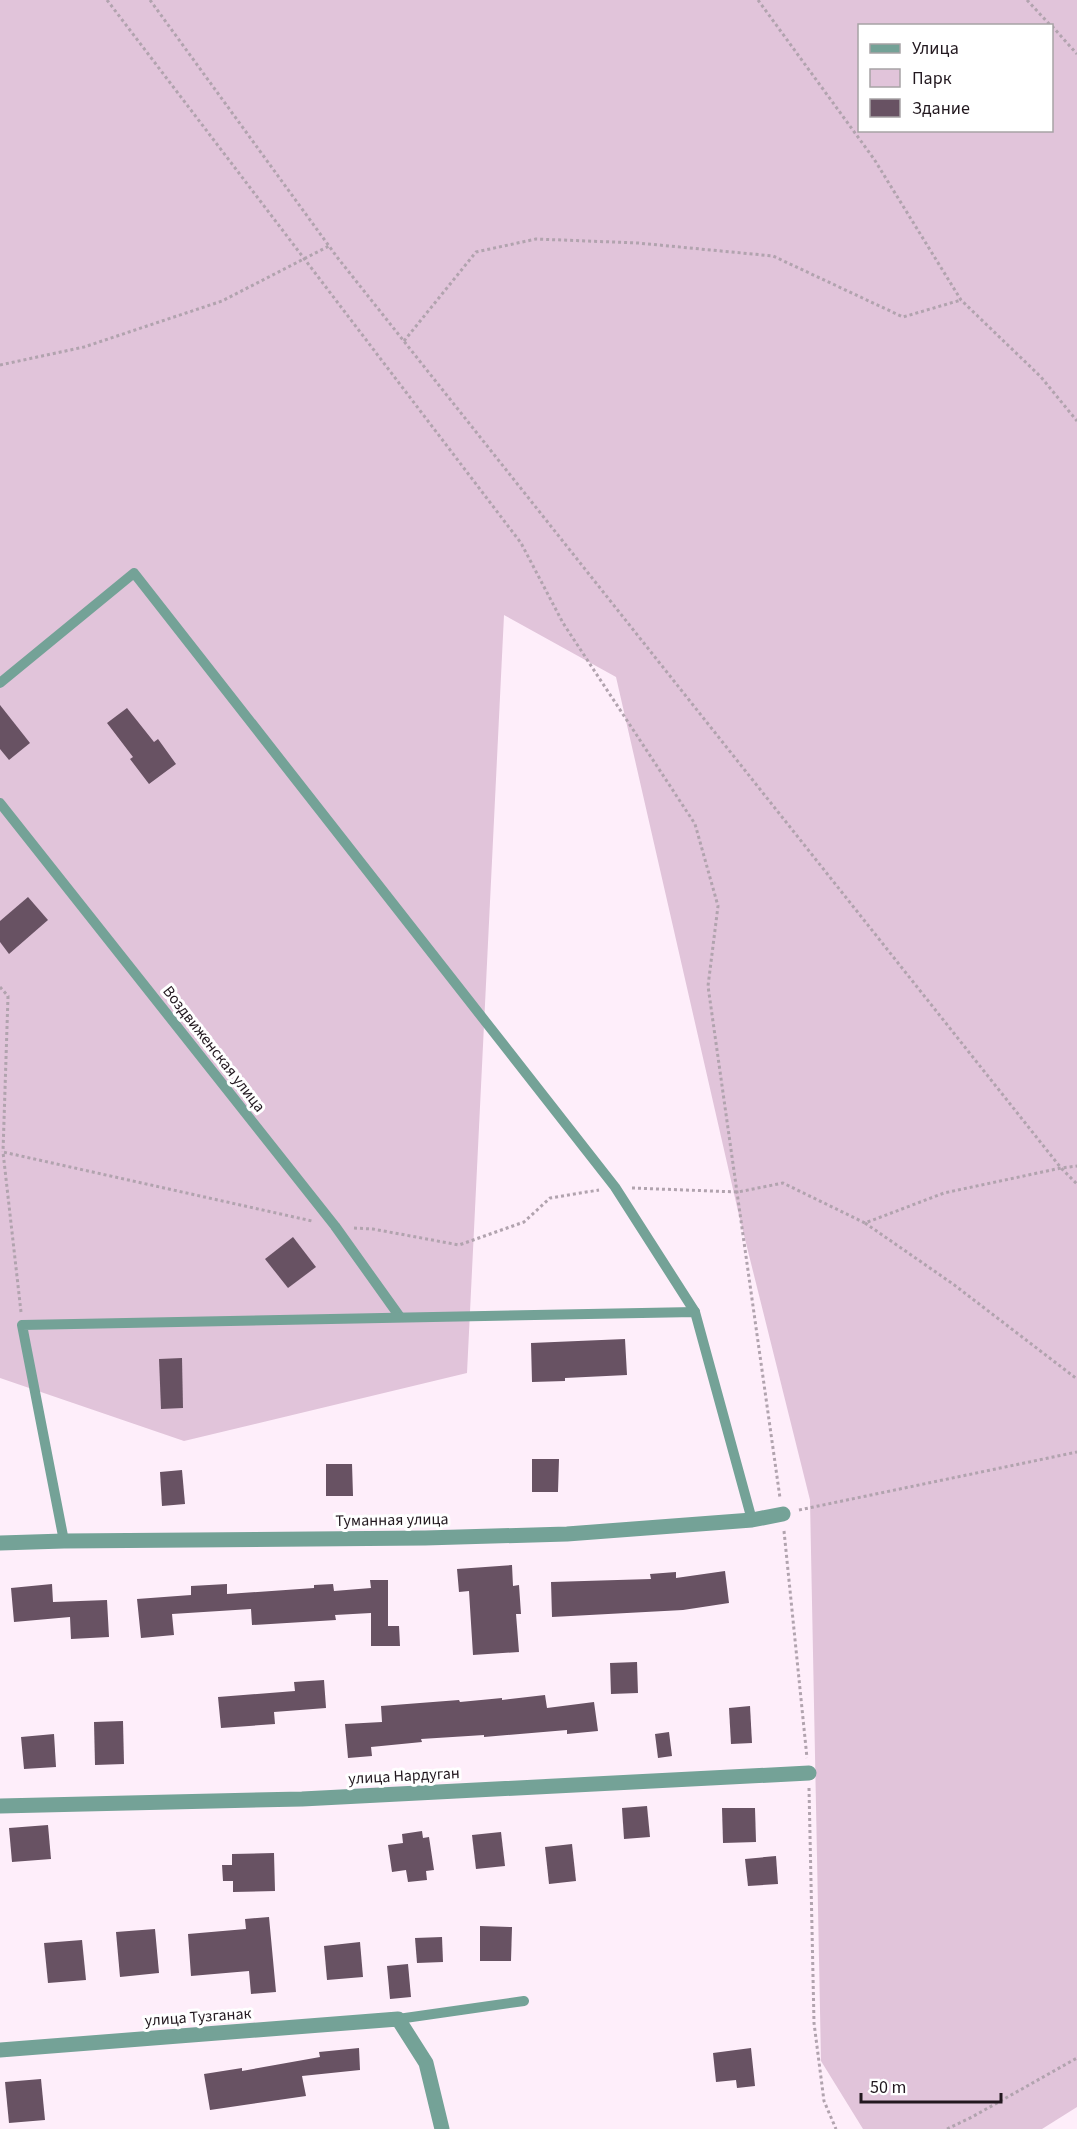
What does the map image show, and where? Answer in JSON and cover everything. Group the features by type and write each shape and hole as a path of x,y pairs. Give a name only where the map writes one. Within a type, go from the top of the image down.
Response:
{"street":[{"name":"Туманная улица","path":"0,1543 567,1534 752,1520 783,1514"},
{"name":"улица Нардуган","path":"0,1806 302,1799 809,1773"},
{"name":"улица Тузганак","path":"0,2050 399,2019"},
{"path":"399,2019 426,2063 442,2129"}],"lane":[{"path":"0,683 134,573 615,1187 696,1312 752,1520"},
{"name":"Воздвиженская улица","path":"0,803 334,1226 400,1317"},
{"path":"64,1541 22,1325 696,1312"},
{"path":"399,2019 524,2001"}],"path":[{"path":"107,0 521,543 562,623 695,824 718,906 708,986 783,1514 809,1773 814,2023 824,2101 836,2129"},
{"path":"150,0 329,246 1061,1168 1077,1184"},
{"path":"758,0 874,159 960,300 1041,377 1077,421"},
{"path":"1027,0 1049,24"},
{"path":"1053,28 1077,54"},
{"path":"404,341 476,252 536,239 638,243 773,256 903,317 960,300"},
{"path":"0,364 84,347 222,300 329,246"},
{"path":"0,987 8,996 3,1152 22,1325"},
{"path":"3,1152 334,1226 373,1229 459,1245 524,1222 550,1198 615,1187 738,1192 783,1183 865,1222 953,1284 1077,1379"},
{"path":"865,1222 944,1193 1077,1166"},
{"path":"783,1514 1077,1452"},
{"path":"947,2129 1077,2058"}],"green space":[{"path":"0,0 1077,0 1077,2107 1042,2129 863,2129 821,2061 810,1500 738,1211 616,677 504,615 467,1373 184,1441 0,1378"}],"building":[{"path":"0,705 30,743 9,760 0,749"},
{"path":"127,708 154,742 158,739 176,764 149,784 130,759 133,757 107,723"},
{"path":"28,897 48,920 9,954 0,942 0,921"},
{"path":"293,1237 316,1267 288,1288 265,1259"},
{"path":"625,1339 627,1375 532,1382 531,1343"},
{"path":"182,1358 183,1408 161,1409 159,1359"},
{"path":"532,1459 559,1459 558,1492 532,1492"},
{"path":"326,1464 352,1464 353,1496 326,1496"},
{"path":"182,1470 185,1504 162,1506 160,1472"},
{"path":"512,1565 513,1586 519,1585 521,1614 516,1614 519,1652 473,1655 469,1591 459,1592 457,1569"},
{"path":"725,1571 729,1603 683,1610 552,1617 551,1582 651,1579 650,1574 676,1572 676,1578"},
{"path":"370,1580 388,1580 388,1626 399,1626 400,1646 371,1646 371,1613 335,1615 336,1620 252,1625 251,1609 172,1614 174,1635 141,1638 137,1599 191,1595 191,1586 227,1584 227,1594 314,1588 314,1585 333,1584 334,1591 371,1588"},
{"path":"52,1584 53,1602 107,1600 109,1637 71,1639 70,1617 14,1622 11,1588"},
{"path":"637,1662 638,1693 611,1694 610,1663"},
{"path":"324,1680 326,1708 274,1712 275,1724 221,1728 218,1697 295,1691 294,1682"},
{"path":"545,1695 547,1708 594,1702 598,1731 567,1734 567,1730 484,1737 484,1735 421,1739 422,1742 371,1747 372,1756 348,1758 345,1724 382,1722 381,1706 459,1700 460,1702 502,1698 502,1700"},
{"path":"750,1706 752,1743 731,1744 729,1708"},
{"path":"123,1721 124,1764 95,1765 94,1722"},
{"path":"669,1732 672,1756 658,1758 655,1734"},
{"path":"54,1734 56,1767 24,1769 21,1737"},
{"path":"647,1806 650,1837 624,1839 622,1808"},
{"path":"722,1808 755,1808 756,1842 723,1843"},
{"path":"48,1825 51,1859 12,1862 9,1828"},
{"path":"422,1831 423,1838 429,1837 434,1870 426,1871 427,1880 408,1882 406,1870 392,1872 388,1845 403,1843 402,1834"},
{"path":"501,1832 505,1866 476,1869 472,1835"},
{"path":"572,1844 576,1881 549,1884 545,1847"},
{"path":"274,1853 275,1891 233,1892 233,1881 223,1881 222,1865 232,1865 232,1854"},
{"path":"776,1856 778,1884 748,1886 745,1859"},
{"path":"269,1917 276,1992 251,1994 249,1971 191,1976 188,1934 246,1929 245,1919"},
{"path":"480,1926 512,1927 511,1961 480,1961"},
{"path":"155,1929 159,1973 120,1977 116,1932"},
{"path":"442,1937 443,1962 417,1963 415,1938"},
{"path":"82,1940 86,1980 48,1983 44,1943"},
{"path":"360,1942 363,1977 327,1980 324,1946"},
{"path":"408,1964 411,1997 390,1999 387,1966"},
{"path":"359,2048 360,2070 302,2076 306,2096 210,2110 204,2074 242,2068 242,2071 320,2057 319,2052"},
{"path":"751,2048 755,2086 737,2088 736,2080 716,2082 713,2053"},
{"path":"41,2079 45,2120 9,2123 5,2082"}]}
